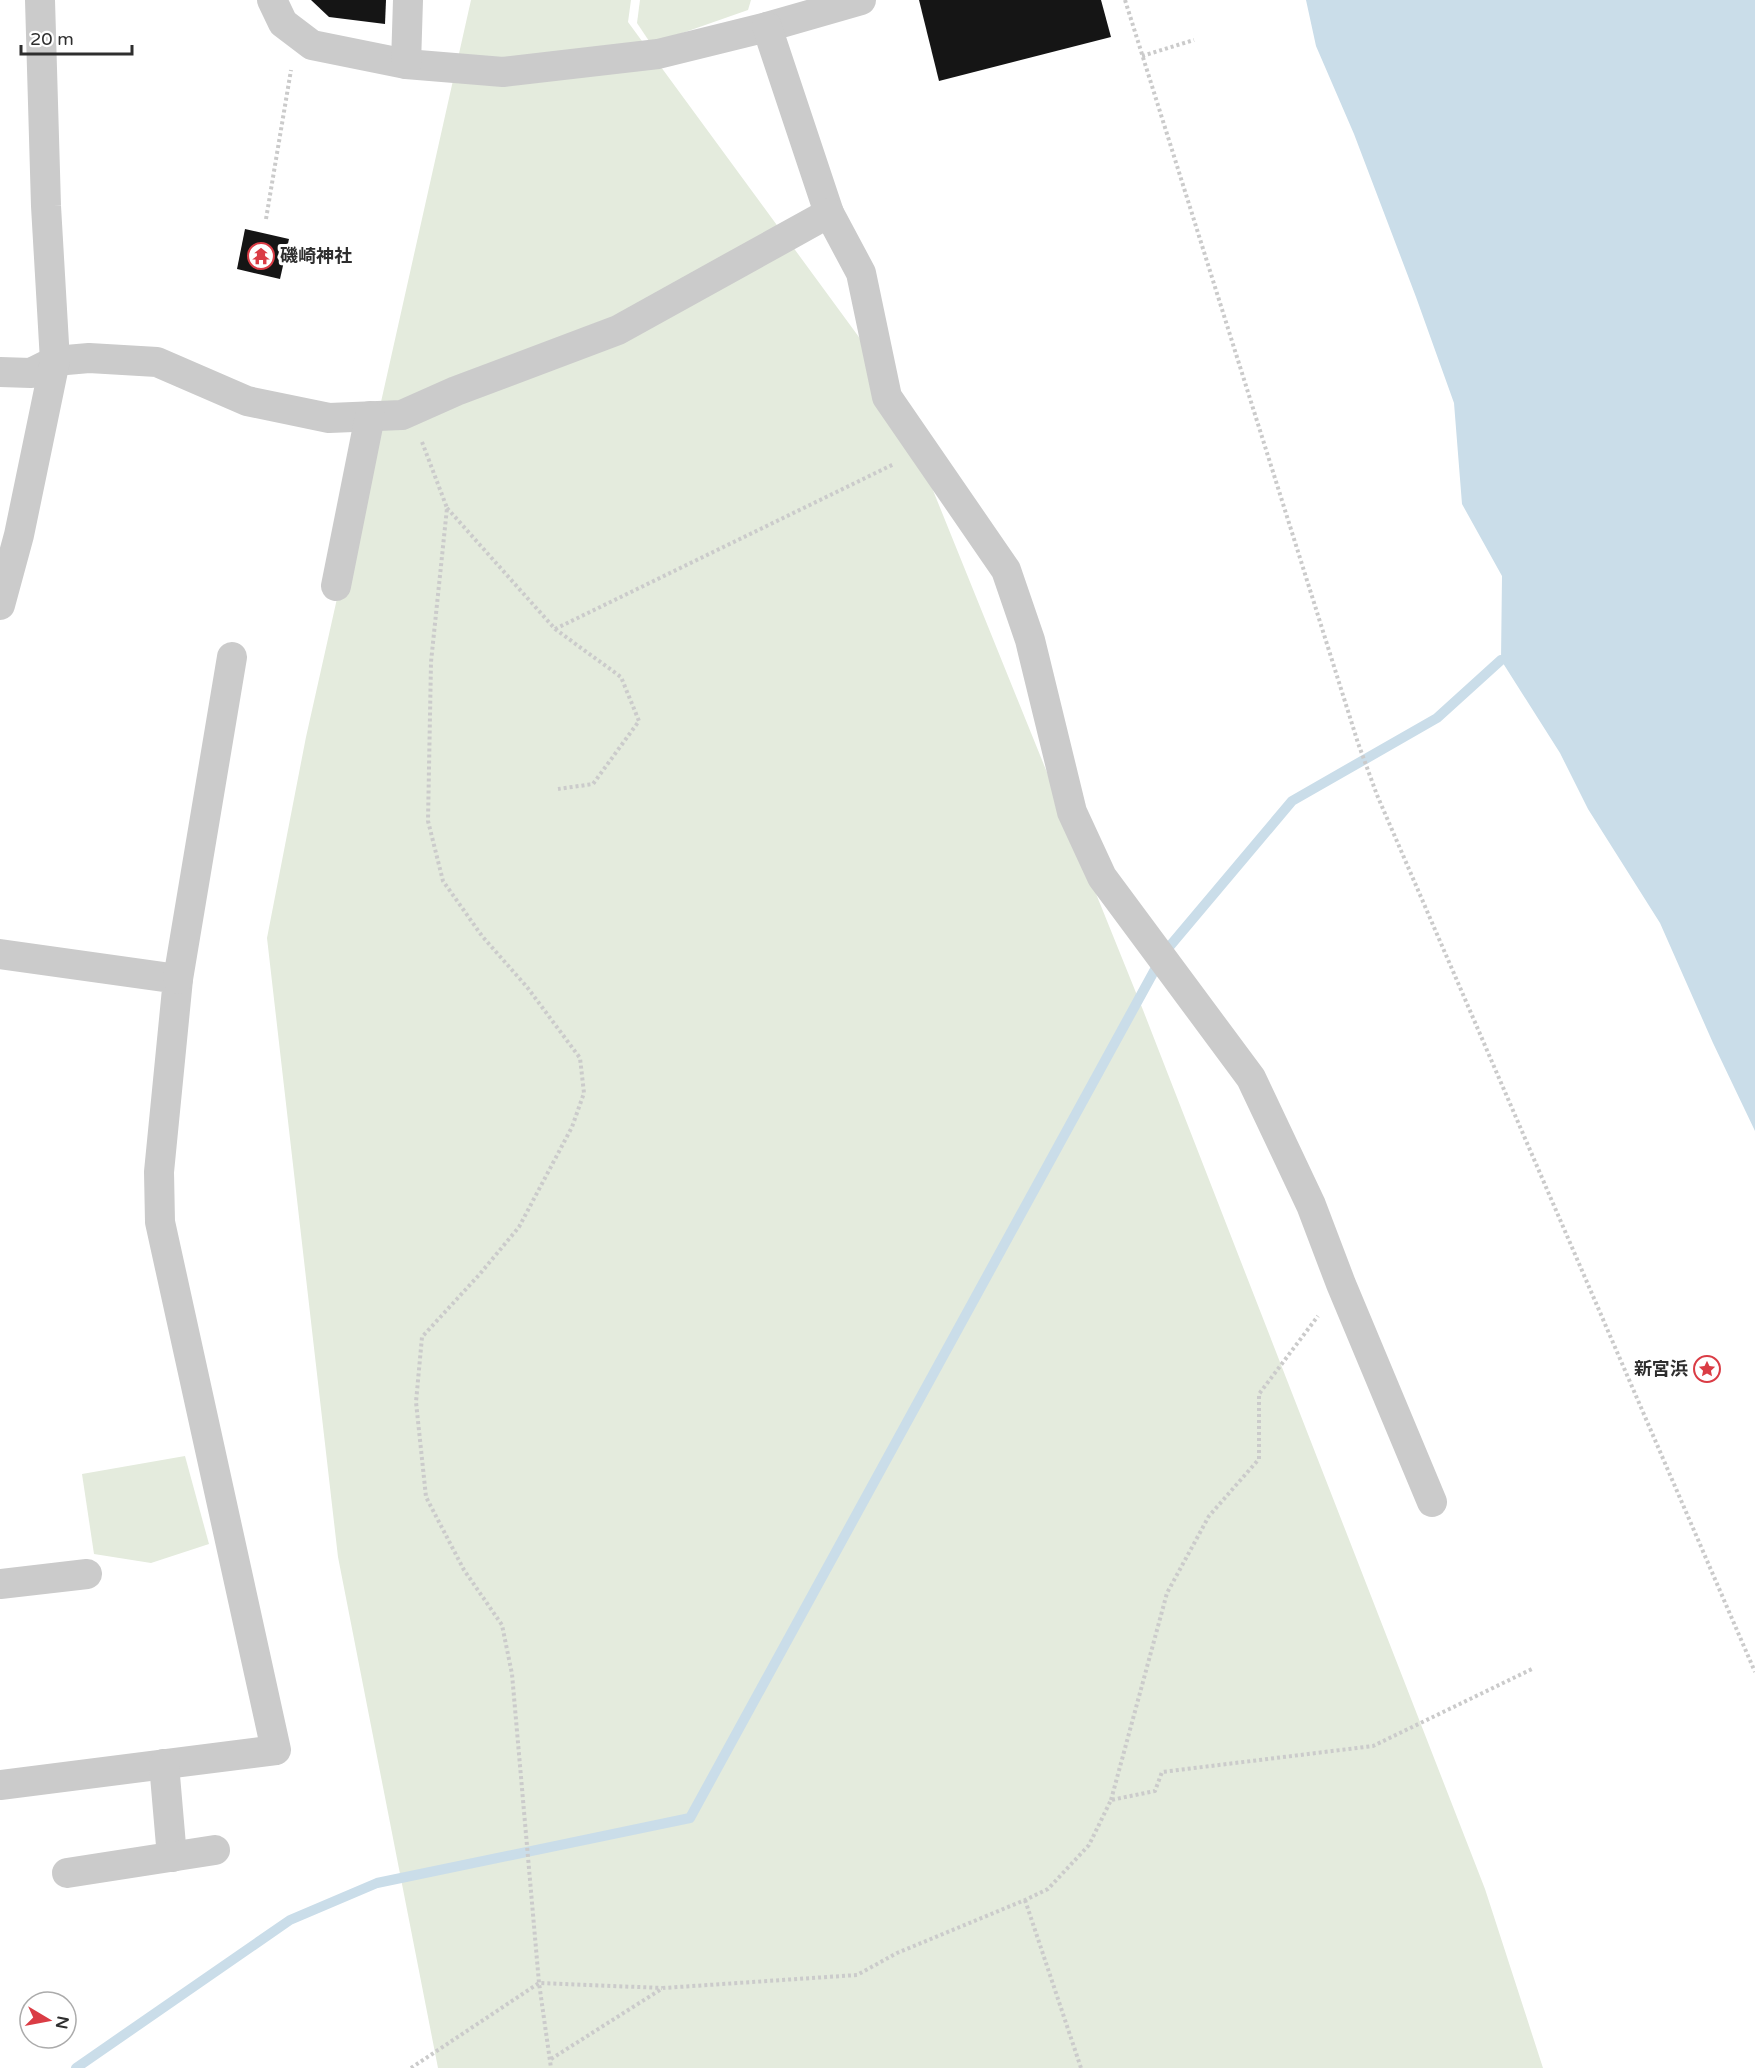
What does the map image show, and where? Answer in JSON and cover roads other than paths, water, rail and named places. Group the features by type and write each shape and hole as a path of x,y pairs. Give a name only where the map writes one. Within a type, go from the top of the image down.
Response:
{"street":[{"path":"0,605 19,535 55,361 46,206 40,0"},
{"path":"272,0 283,23 312,45 406,64 503,72 658,54 767,27 861,0"},
{"path":"406,64 408,0"},
{"path":"767,27 830,213 861,273 887,398 1006,570 1030,640 1072,812 1102,877 1251,1078 1311,1205 1341,1284 1432,1502"},
{"path":"0,372 32,373 55,361 89,358 157,363 247,401 329,418 402,415 456,391 618,330 830,213"},
{"path":"336,586 370,416"},
{"path":"0,1785 276,1750 160,1222 159,1172 178,979 232,657"},
{"path":"0,954 178,979"},
{"path":"0,1584 87,1574"},
{"path":"164,1764 172,1857"},
{"path":"67,1872 215,1850"}],"water":[{"path":"1306,0 1755,0 1755,1131 1660,923 1588,809 1560,753 1501,660 1502,576 1462,504 1454,403 1354,134 1316,46"}],"waterway":[{"path":"76,2068 290,1920 377,1883 690,1818 1164,953 1292,801 1437,718 1501,660"}],"place":[{"name":"磯崎神社","path":"261,256"},
{"name":"新宮浜","path":"1707,1369"}]}
